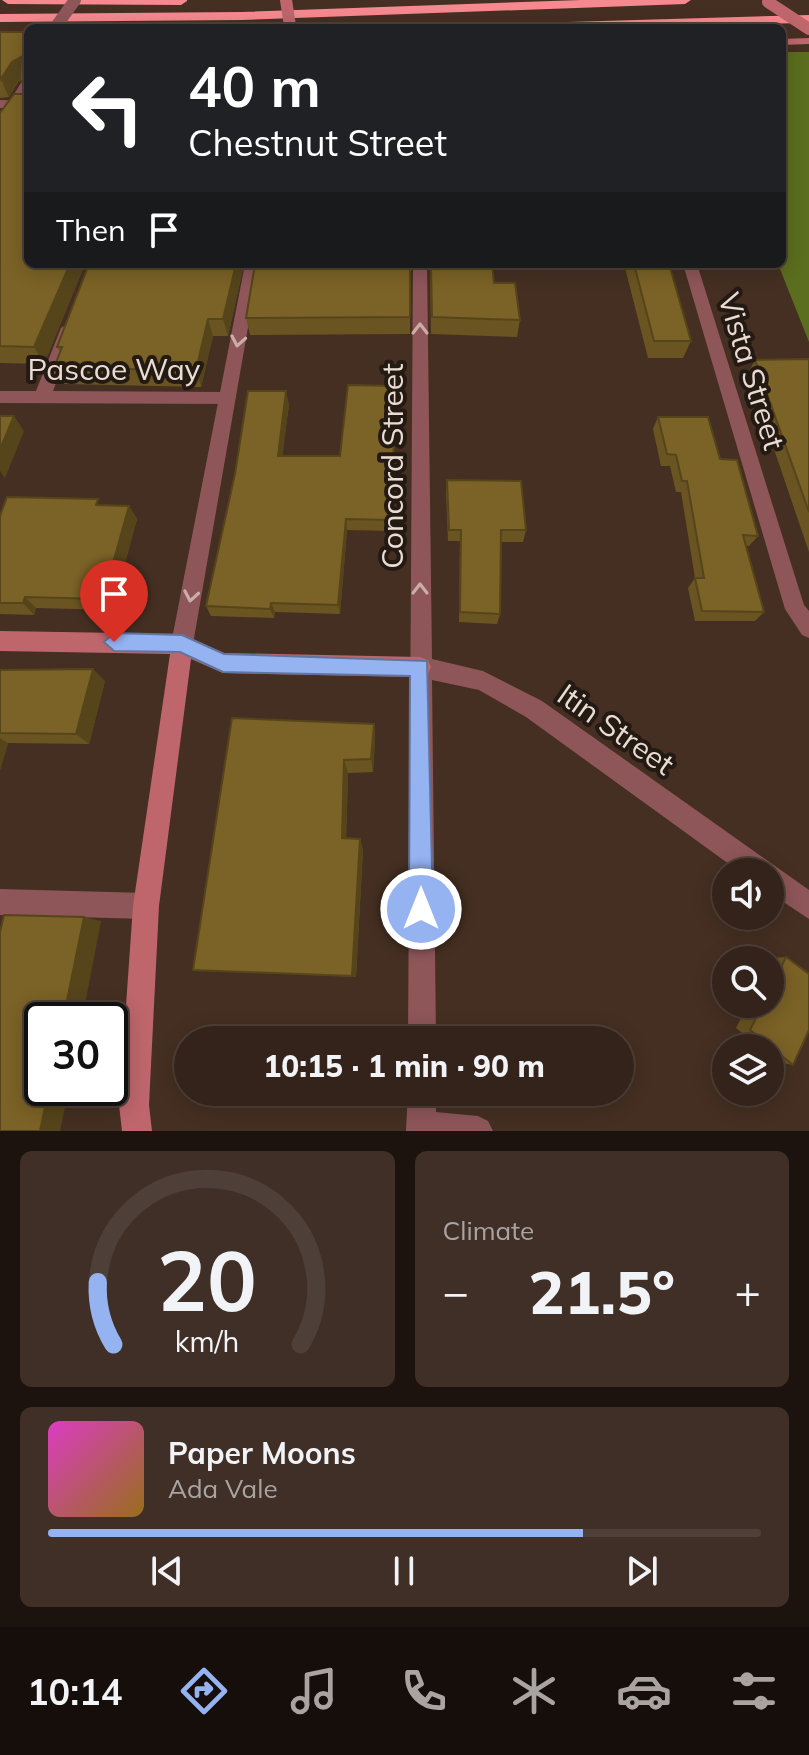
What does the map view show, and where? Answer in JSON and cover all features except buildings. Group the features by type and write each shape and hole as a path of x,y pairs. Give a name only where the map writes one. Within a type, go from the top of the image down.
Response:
{"highway":[{"path":"8,0 196,1"},
{"path":"243,1 395,0"},
{"path":"0,18 242,16 685,0"},
{"path":"638,24 809,19"}],"street":[{"path":"58,24 75,0"},
{"path":"286,0 290,24"},
{"path":"768,1 773,24"},
{"path":"768,1 809,29"},
{"path":"786,42 809,41"},
{"path":"0,104 21,105"},
{"path":"0,129 21,105"},
{"path":"137,1131 134,1105 146,906 182,644 251,268"},
{"name":"Concord Street","path":"420,268 422,1026"},
{"name":"Vista Street","path":"691,268 795,609 809,628"},
{"path":"42,397 76,308"},
{"name":"Pascoe Way","path":"0,397 227,398"},
{"path":"0,641 182,644 223,663 420,667"},
{"name":"Itin Street","path":"420,667 483,681 534,709 742,858"},
{"path":"784,888 809,906"},
{"path":"0,902 146,906"},
{"path":"422,1106 422,1128 478,1131"}],"green space":[{"path":"786,52 809,52 809,342 780,268 786,268"}],"route":[{"path":"114,642 182,644 223,663 420,667 421,909"}]}
